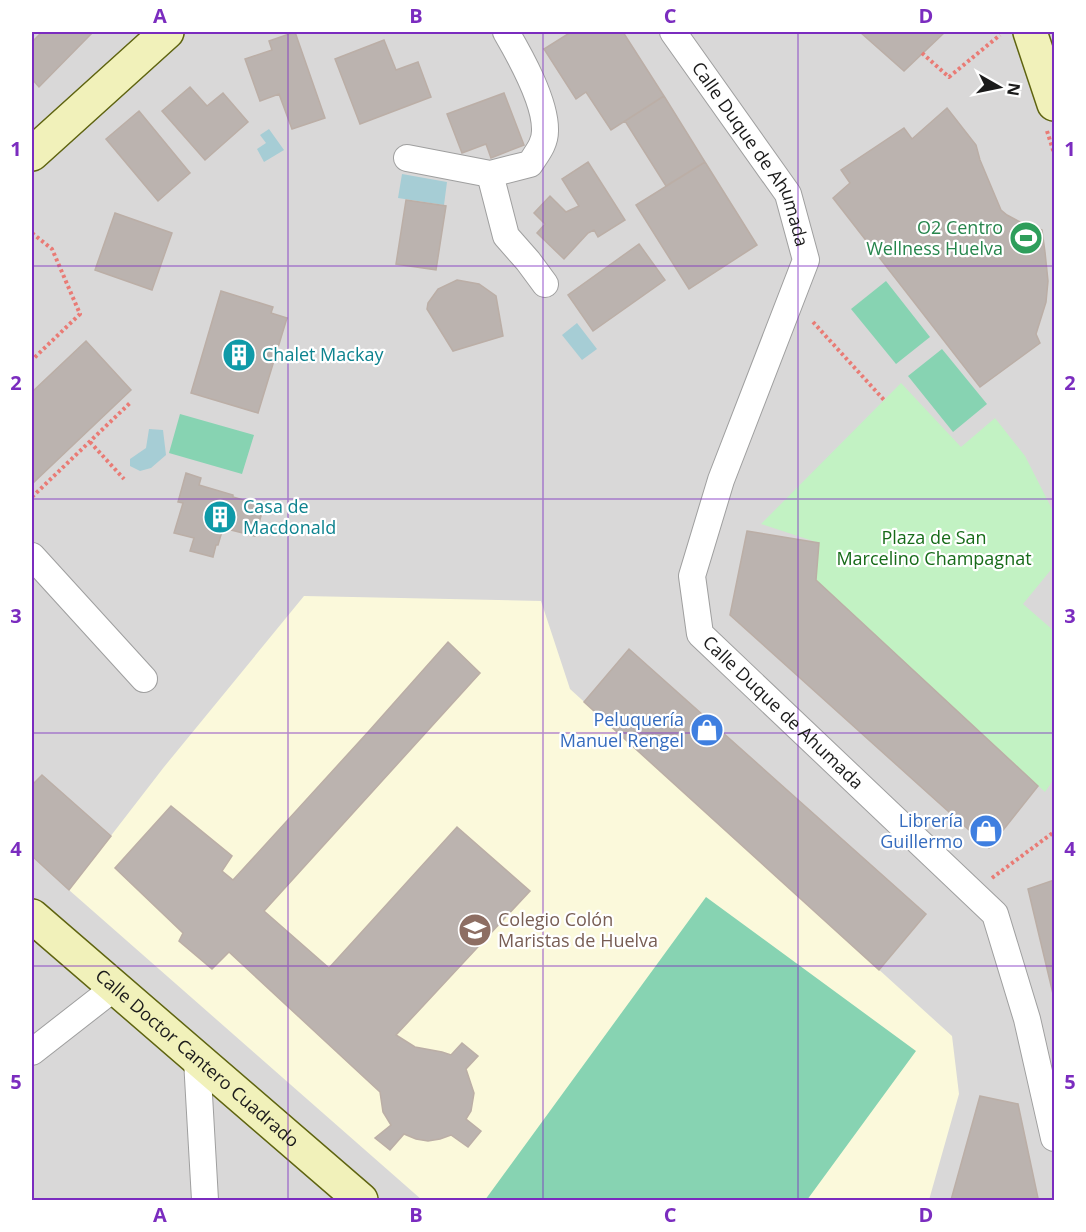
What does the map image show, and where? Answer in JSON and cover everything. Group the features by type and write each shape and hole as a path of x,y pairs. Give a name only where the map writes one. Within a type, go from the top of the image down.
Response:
{"street":[{"path":"32,154 167,32"},
{"path":"407,158 490,174 530,164 542,147 545,131 542,109 523,61 506,32"},
{"name":"Calle Duque de Ahumada","path":"673,32 788,194 806,260 721,480 692,576 700,634 995,914 1028,1019 1054,1138"},
{"path":"1017,32 1054,104"},
{"path":"490,174 506,236 545,285"},
{"path":"32,556 144,679"},
{"name":"Calle Doctor Cantero Cuadrado","path":"32,916 361,1200"},
{"path":"32,1053 114,988"},
{"path":"197,1060 205,1200"}],"path":[{"path":"922,53 950,77 1017,32"},
{"path":"32,233 52,249 80,314 32,360"},
{"path":"813,322 884,400"},
{"path":"32,497 131,402"},
{"path":"90,442 124,479"},
{"path":"972,892 1054,832"}],"shaded area":[{"path":"32,32 1054,32 1054,1200 32,1200"},
{"name":"Colegio Colón Maristas de Huelva","path":"304,596 541,601 570,689 952,1036 959,1094 929,1200 422,1200 69,890 164,767"}],"green space":[{"path":"886,281 930,337 896,364 851,309"},
{"path":"942,349 987,404 953,432 908,376"},
{"name":"Plaza de San Marcelino Champagnat","path":"901,383 961,447 995,418 1025,456 1054,513 1054,566 1023,604 1054,631 1054,779 1045,792 816,580 819,543 761,524"},
{"path":"180,414 254,435 242,474 169,453"},
{"path":"706,897 916,1051 807,1200 485,1200"}],"water":[{"path":"269,129 284,150 264,162 257,149 266,143 260,135"},
{"path":"402,174 447,182 444,205 398,198"},
{"path":"577,323 597,349 582,360 562,335"},
{"path":"149,429 163,430 166,455 151,468 140,471 130,466 130,459 146,448"}],"building":[{"path":"42,32 93,32 39,87 32,79 32,42"},
{"path":"295,32 325,118 292,129 279,94 260,101 245,59 272,50 269,41"},
{"path":"571,32 623,32 664,96 611,130 586,92 576,99 544,49"},
{"path":"860,32 945,32 904,71"},
{"path":"384,40 396,70 418,62 431,97 360,124 335,59"},
{"path":"190,87 207,106 223,93 248,122 205,160 162,111"},
{"path":"504,93 524,145 491,158 486,144 462,153 447,114"},
{"path":"664,96 705,162 666,186 625,121"},
{"path":"947,108 976,145 1001,210 1026,225 1042,230 1045,252 1048,281 1046,302 1036,334 1040,343 980,387 833,198 850,183 841,170 904,128 912,139"},
{"path":"139,111 190,173 158,201 106,139"},
{"path":"588,162 625,220 598,237 594,230 588,233 564,259 537,233 545,224 534,213 550,196 566,212 579,206 562,179"},
{"path":"705,162 757,245 689,289 636,205"},
{"path":"406,200 446,206 436,270 396,264"},
{"path":"115,213 172,233 152,290 95,270"},
{"path":"639,244 665,280 593,331 568,295"},
{"path":"457,280 479,284 496,296 503,336 453,351 427,309 428,303 438,289"},
{"name":"Chalet Mackay","path":"221,291 273,307 271,313 287,318 258,413 191,393"},
{"path":"86,341 131,390 32,484 32,392"},
{"name":"Casa de Macdonald","path":"186,473 201,478 199,485 264,506 255,536 223,528 213,557 190,551 194,538 174,533 183,503 178,502"},
{"path":"747,531 819,543 816,580 1038,786 989,848 730,615"},
{"path":"448,642 480,673 264,911 329,968 457,827 530,891 396,1035 415,1047 451,1055 462,1043 478,1056 466,1069 474,1093 471,1111 466,1119 481,1131 468,1147 451,1135 428,1141 404,1134 390,1150 375,1138 391,1125 383,1112 380,1092 229,952 212,969 179,941 183,933 115,868 171,806 232,856 222,871 233,880"},
{"path":"629,649 926,914 879,970 584,702"},
{"path":"42,775 111,836 69,890 32,856 32,785"},
{"path":"1054,880 1054,998 1028,889"},
{"path":"980,1096 1018,1104 1038,1198 951,1200"}],"place":[{"name":"O2 Centro Wellness Huelva","path":"1026,238"},
{"name":"Chalet Mackay","path":"239,355"},
{"name":"Casa de Macdonald","path":"220,517"},
{"name":"Peluquería Manuel Rengel","path":"707,730"},
{"name":"Librería Guillermo","path":"986,831"},
{"name":"Colegio Colón Maristas de Huelva","path":"475,930"}]}
